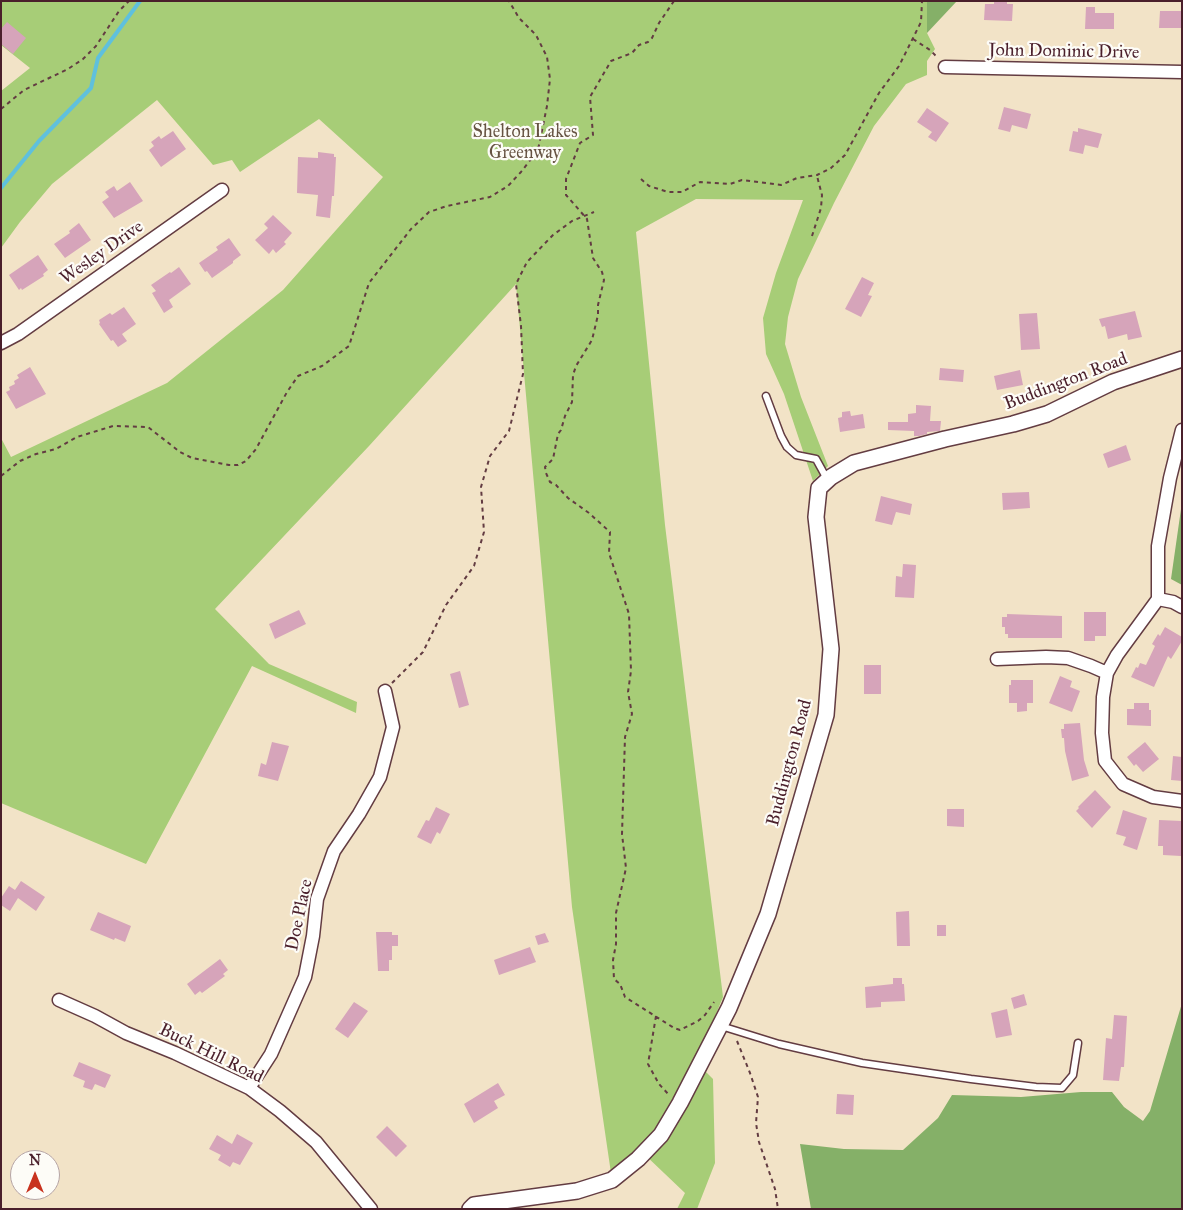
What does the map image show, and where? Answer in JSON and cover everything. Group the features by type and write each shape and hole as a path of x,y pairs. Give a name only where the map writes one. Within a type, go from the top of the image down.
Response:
{"street":[{"name":"John Dominic Drive","path":"945,68 1182,72"},
{"name":"Wesley Drive","path":"1,343 18,334 222,190"},
{"name":"Buddington Road","path":"470,1209 474,1205 577,1191 612,1180 638,1159 661,1135 727,1027 730,1008 768,914 826,716 831,649 816,517 819,488 854,463 1047,414 1113,382 1182,359"},
{"path":"1182,430 1170,478 1158,546 1158,599 1117,655 1107,674 1103,697 1102,733 1105,760 1123,784 1153,797 1182,801"},
{"path":"1170,478 1182,465"},
{"path":"1158,599 1173,602 1182,607"},
{"path":"997,659 1068,658 1107,674"},
{"name":"Doe Place","path":"249,1088 271,1054 305,977 313,936 317,899 334,851 359,814 380,777 393,727 385,691"},
{"name":"Buck Hill Road","path":"60,1000 95,1016 126,1034 175,1053 249,1088 280,1111 316,1142 371,1209"}],"lane":[{"path":"766,396 787,447 796,455 816,459 828,481"},
{"path":"727,1027 779,1044 862,1063 1036,1087 1062,1088 1073,1075 1078,1043"}],"path":[{"path":"1,109 24,90 68,69 83,59 96,46 119,10 129,1"},
{"path":"1,476 20,461 36,454 56,449 77,437 113,426 148,427 180,452 192,458 229,465 238,465 246,461 256,449 287,392 298,376 322,366 349,346 369,283 411,229 429,212 490,197 502,190 521,172 538,150 550,79 547,57 536,36 519,18 509,1"},
{"path":"674,1 648,42 639,45 632,54 611,61 590,97 593,135 580,143 575,161 566,178 566,195 587,219 590,227 593,258 602,272 604,280 592,340 576,366 573,375 572,402 558,434 553,460 545,467 550,482 556,485 568,498 589,513 610,532 609,554 629,614 630,671 628,692 632,714 625,737 622,834 625,876 616,913 616,944 613,960 614,979 620,984 625,997 680,1030 706,1015 714,1002"},
{"path":"641,180 649,186 668,192 682,192 700,182 730,184 742,180 781,185 797,178 817,175 831,168 845,155 879,93 899,66 921,22 922,1"},
{"path":"913,39 930,50 945,68"},
{"path":"812,236 821,208 822,195 817,175"},
{"path":"385,691 423,652 446,605 474,566 484,532 481,487 490,456 509,432 523,374 521,326 516,284 527,262 553,235 572,220 594,212"},
{"path":"656,1016 648,1064 667,1094 680,1103"},
{"path":"727,1027 758,1097 756,1123 759,1142 775,1189 778,1209"}],"green space":[{"name":"Shelton Lakes Greenway","path":"1,1 927,1 927,33 935,49 927,61 927,75 906,84 874,126 834,203 798,279 788,317 785,344 801,397 828,466 813,481 784,394 766,354 763,318 776,273 803,200 696,199 636,232 665,525 723,997 693,1070 649,1140 612,1180 572,907 516,284 369,446 215,609 269,664 357,702 356,713 252,666 146,864 1,803 1,438 11,457 167,383 283,290 383,177 319,119 240,172 232,160 213,165 157,100 52,184 1,248 1,91 30,68 1,45"},
{"path":"927,1 957,1 927,33"},
{"path":"1182,502 1182,585 1171,579"},
{"path":"1182,1003 1182,1209 811,1209 800,1144 844,1149 903,1150 938,1118 952,1095 1021,1097 1081,1092 1112,1092 1124,1107 1143,1121 1150,1111"},
{"path":"705,1071 713,1079 715,1163 697,1209 677,1209 685,1193 643,1153"}],"building":[{"path":"994,1 1007,1 1007,4 1013,4 1012,21 984,20 985,4 994,4"},
{"path":"1086,7 1095,7 1095,13 1114,13 1114,29 1085,29"},
{"path":"1160,11 1182,11 1182,28 1159,28"},
{"path":"7,22 26,38 13,54 1,44 1,29"},
{"path":"1004,107 1031,114 1027,129 1012,125 1010,132 998,129"},
{"path":"927,108 949,123 936,142 928,137 932,132 917,122"},
{"path":"1078,128 1102,134 1098,148 1085,145 1083,154 1069,151 1073,131 1078,132"},
{"path":"173,131 186,149 161,167 149,150 154,146 151,142 159,136 161,139"},
{"path":"318,152 334,154 334,157 336,157 334,196 332,196 330,218 316,216 318,195 297,193 298,157 318,158"},
{"path":"130,182 143,201 114,218 102,202 109,197 105,192 114,186 117,191"},
{"path":"273,215 292,233 284,242 286,244 276,253 273,249 269,254 255,240 268,228 264,224"},
{"path":"79,223 91,240 65,258 54,244 70,233 69,231"},
{"path":"229,238 241,255 212,278 199,263 218,250 216,247"},
{"path":"38,255 48,270 43,274 44,276 19,290 9,275"},
{"path":"179,267 191,284 169,300 173,307 164,313 152,293 156,291 151,285"},
{"path":"862,277 874,283 868,295 872,296 861,317 845,309"},
{"path":"124,307 136,324 122,334 127,341 118,347 113,340 111,341 99,324 99,320 110,313 112,315"},
{"path":"1135,311 1142,337 1128,340 1127,334 1108,339 1105,326 1102,327 1099,319"},
{"path":"1037,313 1040,349 1021,350 1019,314"},
{"path":"30,367 46,394 16,409 6,392 10,390 9,387 15,384 14,381 19,378 17,375"},
{"path":"940,368 964,370 963,382 939,380"},
{"path":"1020,370 1023,385 997,390 994,376"},
{"path":"916,405 931,406 930,421 941,421 940,431 914,436 914,431 888,430 888,422 908,422 908,414 916,413"},
{"path":"850,411 851,416 863,414 865,428 840,432 838,418 842,417 842,412"},
{"path":"1126,445 1131,460 1108,468 1103,454"},
{"path":"1029,492 1030,508 1003,510 1002,493"},
{"path":"881,496 912,504 910,515 896,512 892,525 875,521"},
{"path":"903,564 916,565 914,598 895,597 896,576 902,577"},
{"path":"299,610 306,624 275,639 269,624"},
{"path":"1084,612 1106,612 1106,636 1095,636 1095,641 1084,641"},
{"path":"1007,614 1062,616 1062,638 1008,638 1008,634 1005,634 1005,627 1002,627 1002,617 1007,617"},
{"path":"1165,627 1182,637 1182,641 1171,659 1168,656 1154,687 1131,677 1140,663 1146,665 1155,646 1152,644"},
{"path":"864,665 881,665 881,694 864,694"},
{"path":"460,671 469,705 459,708 450,674"},
{"path":"1060,676 1072,681 1070,687 1080,691 1072,712 1049,703"},
{"path":"1011,680 1033,680 1033,703 1027,703 1027,711 1017,712 1017,703 1009,703 1009,685 1011,685"},
{"path":"1134,703 1149,703 1151,726 1127,725 1127,709 1134,709"},
{"path":"1080,723 1084,760 1089,776 1072,781 1061,729 1064,729 1064,724"},
{"path":"272,742 289,746 278,781 258,776 261,763 266,765"},
{"path":"1145,742 1159,759 1143,772 1136,764 1134,766 1127,757"},
{"path":"1173,756 1182,757 1182,781 1171,780"},
{"path":"1095,790 1111,807 1092,828 1076,811"},
{"path":"436,807 450,814 440,834 437,832 431,844 417,837 426,820 429,821"},
{"path":"947,809 964,809 964,827 947,826"},
{"path":"1123,810 1147,818 1137,850 1123,845 1126,837 1116,834"},
{"path":"1159,820 1182,821 1181,856 1163,855 1163,846 1158,846"},
{"path":"21,881 45,897 36,911 18,898 10,911 1,905 1,898 9,886 15,890"},
{"path":"909,911 910,946 897,946 896,912"},
{"path":"98,912 131,926 125,942 115,938 114,940 90,930"},
{"path":"937,925 946,925 946,936 937,936"},
{"path":"376,932 392,932 392,935 398,935 398,946 392,946 392,960 389,960 389,971 378,971"},
{"path":"545,933 549,942 538,945 535,936"},
{"path":"530,947 536,962 499,975 494,960"},
{"path":"220,959 228,970 223,974 225,976 202,993 200,991 195,995 187,984"},
{"path":"893,978 902,978 905,1001 881,1002 881,1007 866,1008 865,987 893,984"},
{"path":"1024,994 1027,1005 1014,1009 1011,998"},
{"path":"354,1002 368,1011 348,1038 335,1029"},
{"path":"1007,1009 1012,1035 996,1038 991,1013"},
{"path":"1114,1015 1127,1016 1124,1067 1121,1067 1119,1081 1103,1080 1106,1038 1112,1039"},
{"path":"79,1062 111,1075 105,1088 95,1084 92,1090 83,1087 85,1081 73,1076"},
{"path":"498,1083 505,1095 494,1101 498,1108 474,1123 464,1104"},
{"path":"837,1094 854,1095 853,1115 836,1114"},
{"path":"387,1126 407,1146 396,1157 376,1137"},
{"path":"237,1134 253,1143 240,1165 233,1162 230,1167 218,1160 221,1155 209,1149 217,1135 232,1144"}],"waterway":[{"path":"1,188 39,141 91,88 98,58 140,1"}]}
